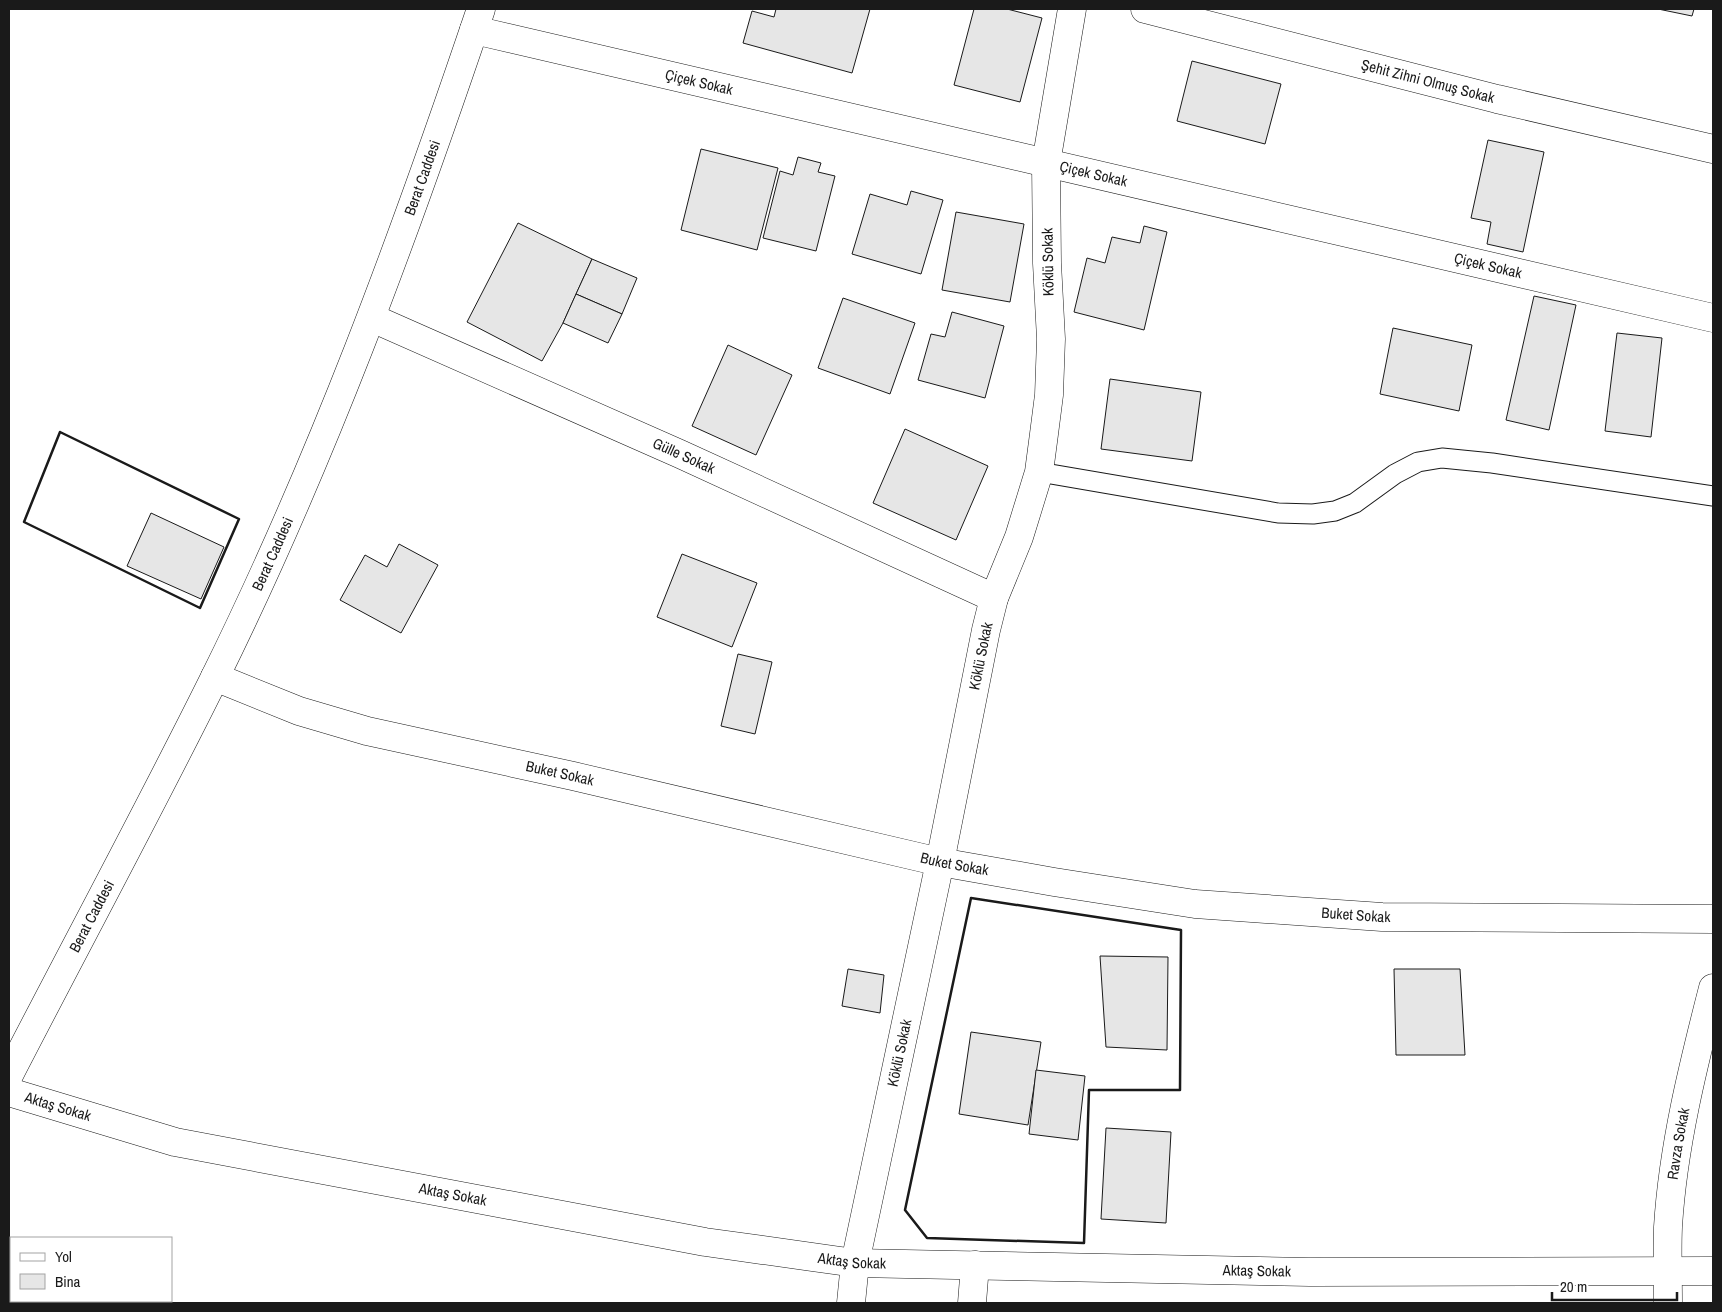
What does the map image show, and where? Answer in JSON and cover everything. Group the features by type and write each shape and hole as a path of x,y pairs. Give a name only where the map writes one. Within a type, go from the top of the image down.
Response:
{"street":[{"name":"Köklü Sokak","path":"851,1303 855,1263 994,598 1019,537 1039,472 1049,395 1050,339 1046,163 1072,9"},
{"name":"Şehit Zihni Olmuş Sokak","path":"1145,9 1497,99 1713,149"},
{"name":"Çiçek Sokak","path":"477,19 1046,163 1713,318"},
{"name":"Berat Caddesi","path":"9,1075 215,678 304,484 372,318 477,19"},
{"name":"Gülle Sokak","path":"372,318 680,454 994,598"},
{"name":"Buket Sokak","path":"215,678 299,711 366,731 573,776 940,862 1195,904 1382,916 1713,919"},
{"name":"Ravza Sokak","path":"1668,1303 1669,1212 1681,1128 1713,988"},
{"name":"Aktaş Sokak","path":"9,1092 175,1142 706,1242 855,1263 1310,1272 1668,1269 1713,1271"},
{"path":"972,1303 975,1265"}],"lane":[{"path":"1039,472 1278,514 1335,512 1355,503 1395,474 1418,462 1442,458 1492,463 1713,496"}],"building":[{"path":"776,9 870,9 852,73 743,43 752,11 774,17"},
{"path":"974,9 1007,9 1042,18 1020,102 954,85"},
{"path":"1658,9 1694,9 1692,16"},
{"path":"1192,61 1281,84 1265,144 1177,121"},
{"path":"1488,140 1544,152 1523,252 1487,244 1491,222 1471,218"},
{"path":"701,149 778,168 757,250 681,230"},
{"path":"798,157 821,163 818,172 835,176 816,251 763,238 780,171 793,175"},
{"path":"911,191 943,200 921,274 852,254 870,194 907,205"},
{"path":"956,212 1024,224 1010,302 942,290"},
{"path":"518,223 592,259 563,323 542,361 467,322"},
{"path":"1144,226 1167,232 1144,330 1074,312 1087,258 1105,263 1112,237 1140,243"},
{"path":"592,259 637,278 622,314 576,294"},
{"path":"576,294 622,314 608,343 563,323"},
{"path":"1534,296 1576,305 1549,430 1506,420"},
{"path":"843,298 915,323 890,394 818,368"},
{"path":"952,312 1004,326 985,398 918,380 931,334 945,337"},
{"path":"1393,328 1472,345 1459,411 1380,394"},
{"path":"1617,333 1662,338 1651,437 1605,431"},
{"path":"728,345 792,375 756,455 692,426"},
{"path":"1110,379 1201,392 1192,461 1101,449"},
{"path":"905,429 988,466 956,540 873,503"},
{"path":"151,513 224,547 201,599 127,566"},
{"path":"399,544 438,565 401,633 340,600 365,555 387,567"},
{"path":"682,554 757,583 732,647 657,617"},
{"path":"738,654 772,662 755,734 721,726"},
{"path":"1100,956 1168,957 1167,1050 1106,1047"},
{"path":"848,969 884,975 880,1013 842,1006"},
{"path":"1394,969 1460,969 1465,1055 1396,1055"},
{"path":"971,1032 1041,1042 1028,1125 959,1114"},
{"path":"1036,1070 1085,1076 1078,1140 1029,1134"},
{"path":"1106,1128 1171,1132 1166,1223 1101,1219"}],"wall":[{"path":"60,432 239,519 200,608 24,522 60,432"},
{"path":"971,898 1181,930 1180,1090 1089,1090 1084,1243 927,1238 905,1210 971,898"}]}
